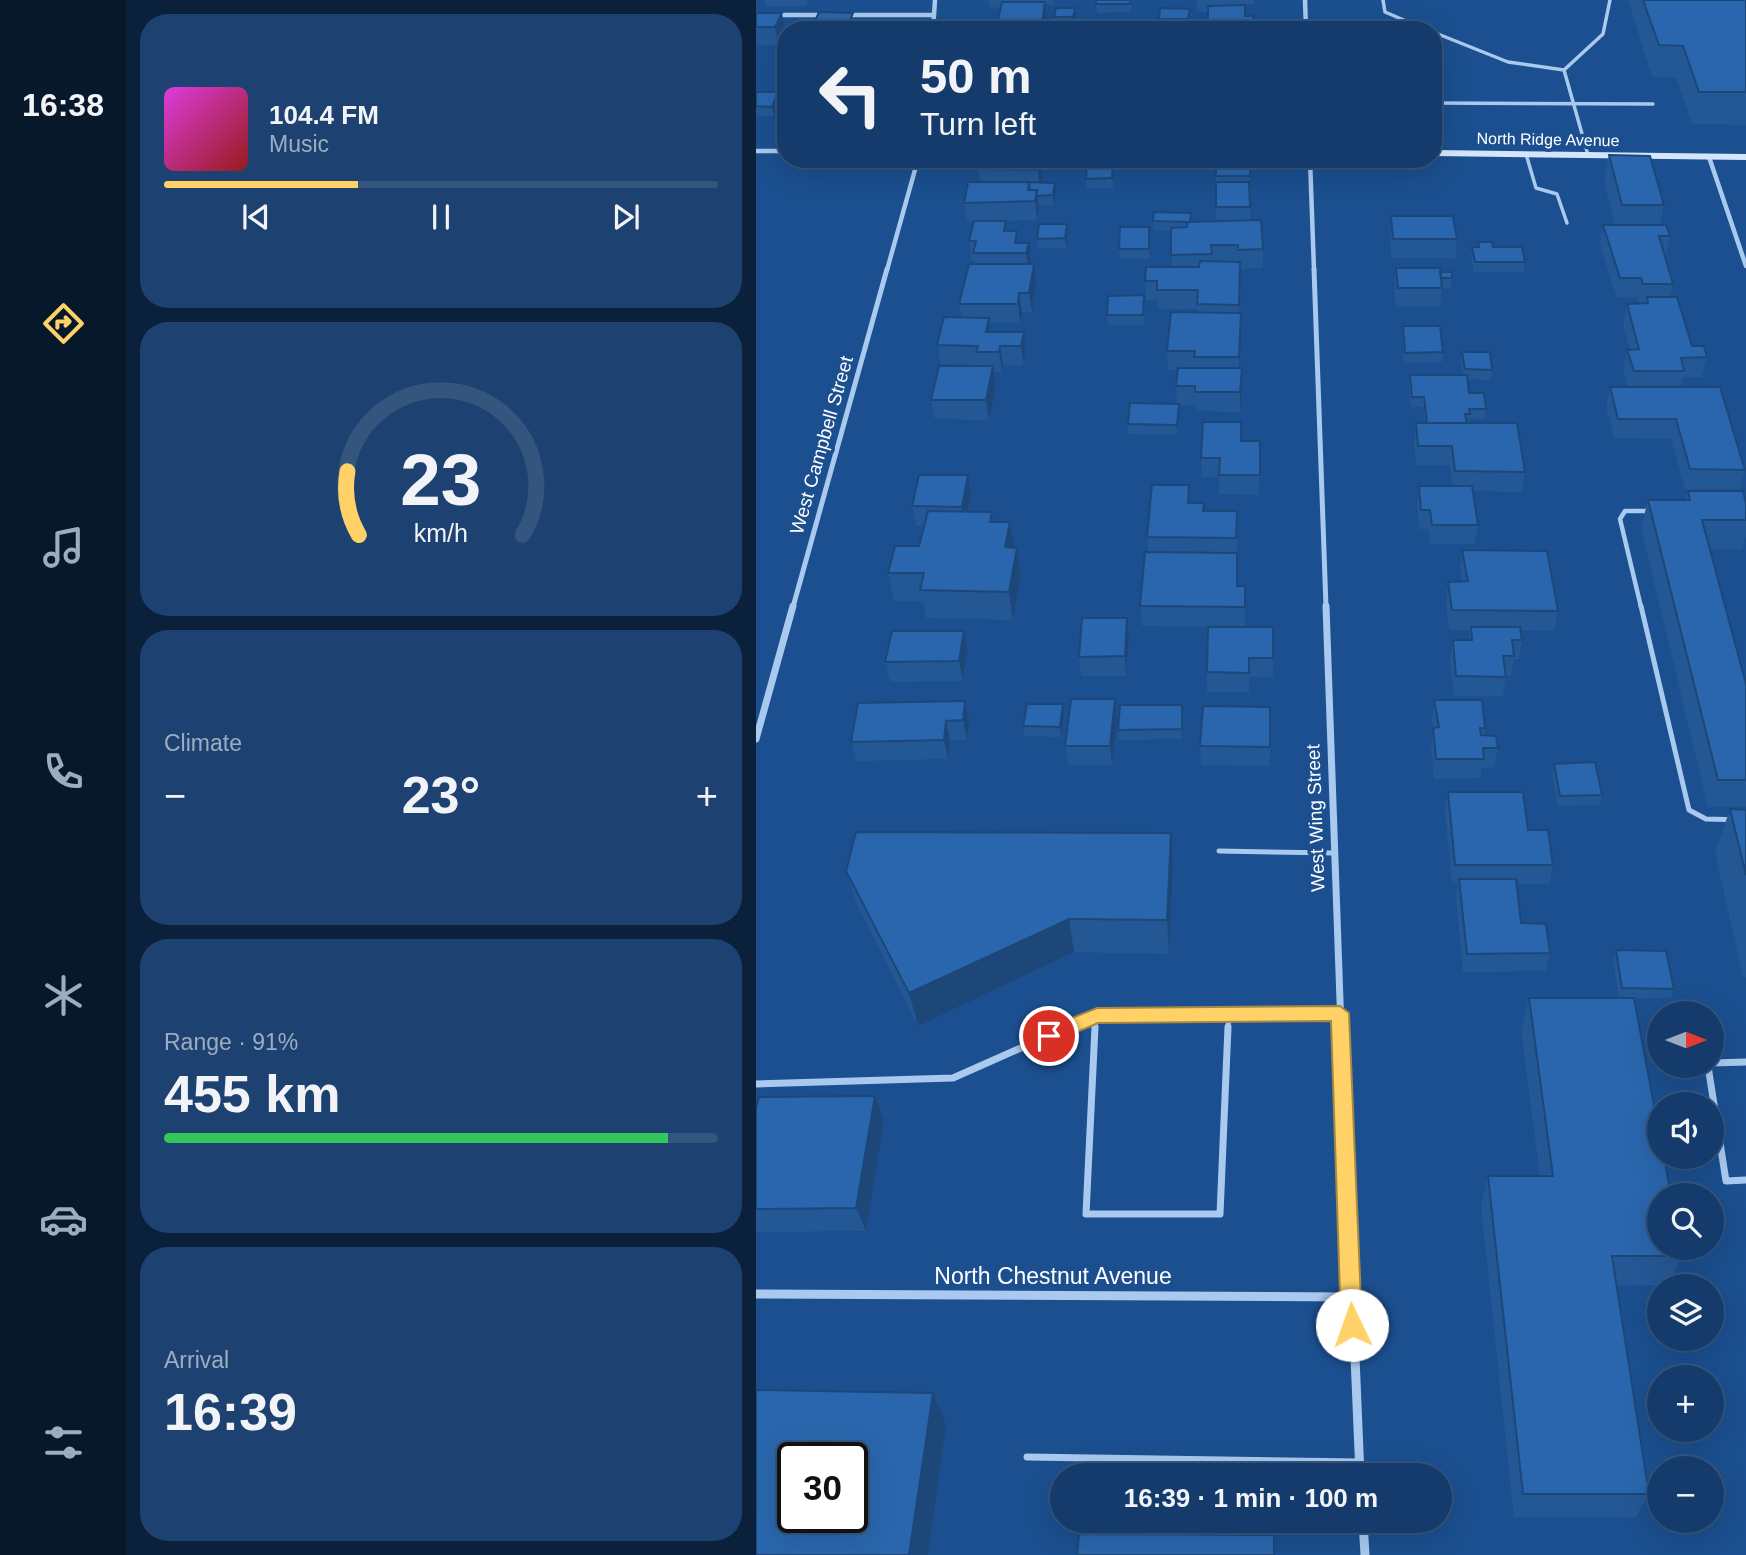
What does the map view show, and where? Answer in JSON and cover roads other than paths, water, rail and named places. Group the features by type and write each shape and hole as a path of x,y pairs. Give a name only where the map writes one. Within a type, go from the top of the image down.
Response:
{"street":[{"path":"934,21 935,0"},
{"path":"1305,0 1306,21"},
{"path":"756,15 934,15"},
{"path":"756,151 777,151"},
{"name":"North Ridge Avenue","path":"1442,153 1746,157"},
{"path":"1709,157 1745,262"},
{"name":"West Campbell Street","path":"756,739 759,717 915,168"},
{"name":"West Wing Street","path":"1310,168 1350,1297 1360,1462"},
{"name":"North Chestnut Avenue","path":"756,1294 1350,1297"},
{"path":"1364,1533 1365,1555"}],"lane":[{"path":"1383,0 1385,12 1406,21"},
{"path":"1564,70 1584,51 1602,41 1611,15 1610,0"},
{"path":"1442,36 1508,62 1564,70"},
{"path":"1564,70 1588,155"},
{"path":"1442,103 1653,104"},
{"path":"1526,154 1536,188 1557,194 1567,223"},
{"path":"1666,511 1625,511 1620,519 1689,810 1706,819 1746,820"},
{"path":"1219,851 1334,853"},
{"path":"756,1084 953,1077 1097,1015 1340,1013"},
{"path":"1097,1015 1086,1214 1220,1214 1229,1014"},
{"path":"1724,1063 1746,1062"},
{"path":"1712,1078 1726,1181 1746,1180"},
{"path":"1027,1457 1360,1462"}]}
